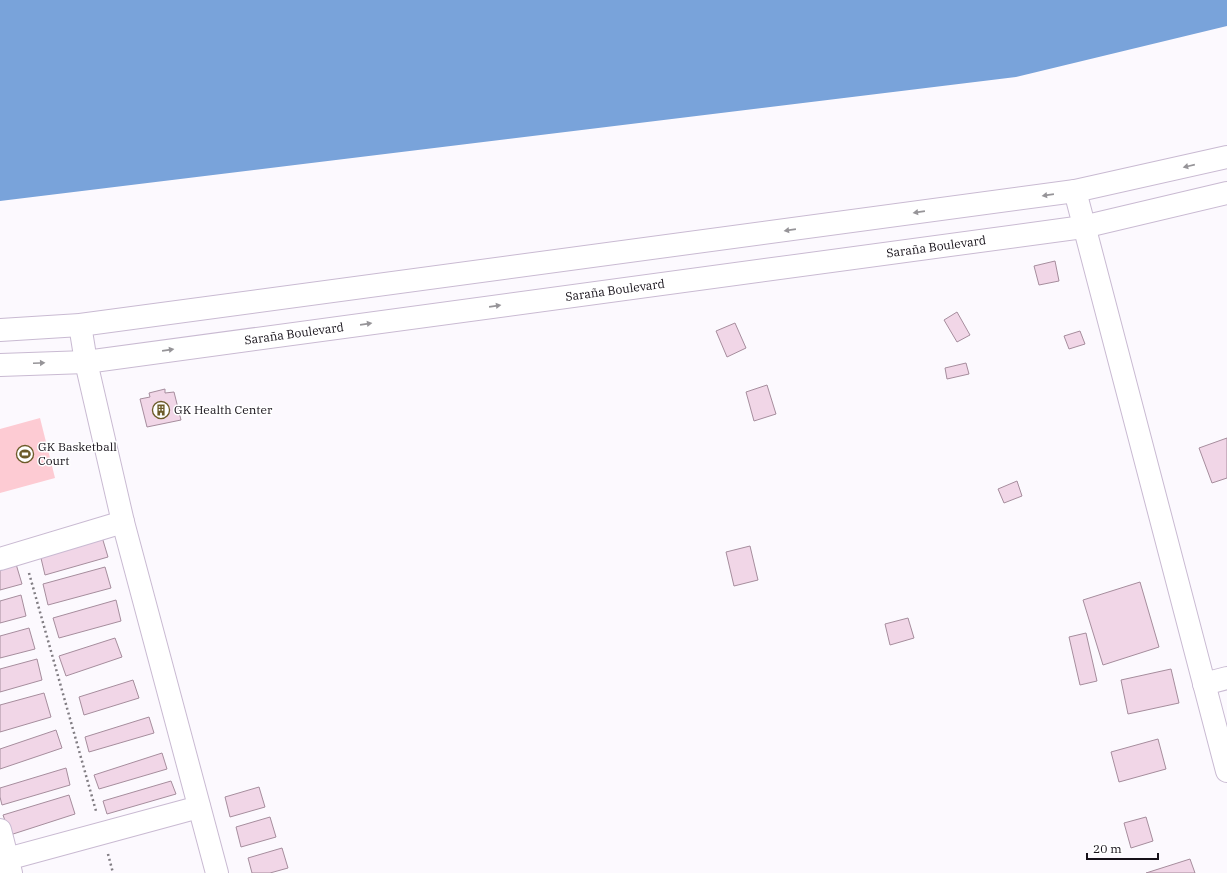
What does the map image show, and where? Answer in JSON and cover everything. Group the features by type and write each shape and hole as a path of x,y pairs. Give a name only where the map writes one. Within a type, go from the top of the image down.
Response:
{"street":[{"path":"0,330 80,325 1075,191 1227,157"},
{"path":"1075,191 1083,227 1227,771"},
{"name":"Saraña Boulevard","path":"0,365 86,362 1083,227 1227,193"},
{"path":"80,325 86,362 123,522 217,873"},
{"path":"0,559 123,522"},
{"path":"1204,684 1227,678"},
{"path":"0,830 6,864 102,833 199,807"}],"path":[{"path":"23,553 113,873"}],"shaded area":[{"name":"GK Basketball Court","path":"40,418 55,478 0,493 0,429"}],"water":[{"path":"0,0 1227,0 1227,26 1016,77 0,201"}],"building":[{"path":"1055,261 1059,281 1039,285 1034,266"},
{"path":"957,312 970,335 957,342 944,320"},
{"path":"735,323 746,348 727,357 716,331"},
{"path":"1080,331 1085,344 1069,349 1064,336"},
{"path":"966,363 969,374 947,379 945,368"},
{"path":"767,385 776,414 754,421 746,392"},
{"name":"GK Health Center","path":"165,389 165,393 174,392 181,420 147,427 140,399 150,397 149,393"},
{"path":"1227,438 1227,478 1212,483 1199,448"},
{"path":"1017,481 1022,496 1004,503 998,489"},
{"path":"102,537 108,557 45,575 40,554"},
{"path":"750,546 758,580 734,586 726,552"},
{"path":"16,564 22,584 0,590 0,568"},
{"path":"105,567 111,588 48,605 43,584"},
{"path":"1140,582 1159,647 1103,665 1083,600"},
{"path":"21,595 26,616 0,623 0,601"},
{"path":"116,600 121,621 59,638 53,618"},
{"path":"908,618 914,638 890,645 885,624"},
{"path":"29,628 35,649 0,658 0,636"},
{"path":"1086,633 1097,681 1080,685 1069,637"},
{"path":"115,638 122,657 66,676 59,656"},
{"path":"37,659 42,680 0,692 0,669"},
{"path":"1171,669 1179,703 1128,714 1121,680"},
{"path":"133,680 139,698 84,715 79,697"},
{"path":"44,693 51,717 0,732 0,705"},
{"path":"149,717 154,733 89,752 85,737"},
{"path":"56,730 62,748 0,769 0,749"},
{"path":"1158,739 1166,769 1119,782 1111,752"},
{"path":"162,753 167,769 99,789 94,775"},
{"path":"66,768 70,785 2,805 0,788"},
{"path":"171,781 176,794 107,814 103,801"},
{"path":"259,787 265,807 230,817 225,797"},
{"path":"69,795 75,814 10,835 3,815"},
{"path":"270,817 276,837 241,847 236,827"},
{"path":"1146,817 1153,841 1131,848 1124,823"},
{"path":"282,848 288,868 270,873 252,873 248,858"},
{"path":"1190,859 1195,873 1146,873"}],"place":[{"name":"GK Health Center","path":"161,410"},
{"name":"GK Basketball Court","path":"25,454"}]}
